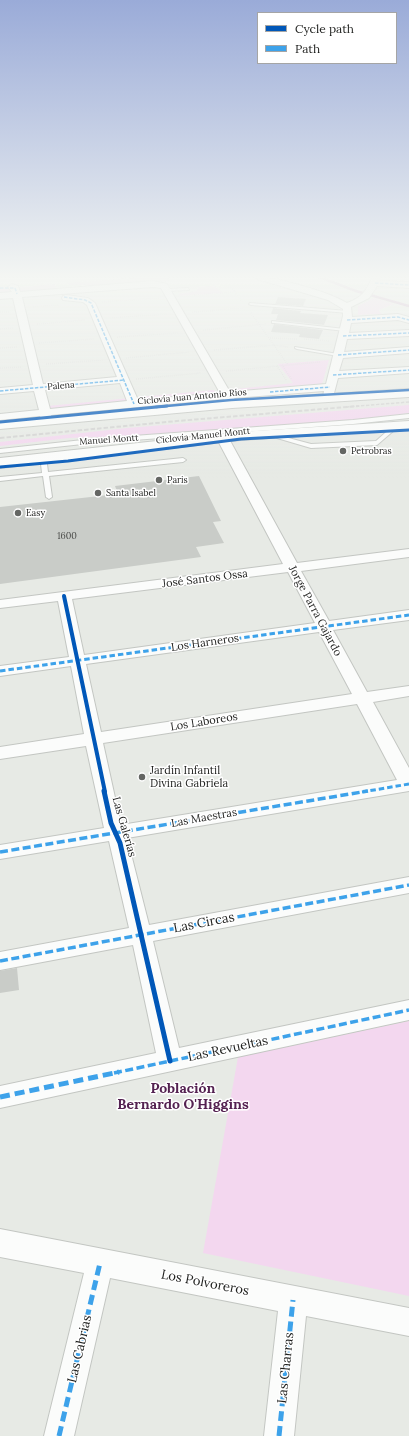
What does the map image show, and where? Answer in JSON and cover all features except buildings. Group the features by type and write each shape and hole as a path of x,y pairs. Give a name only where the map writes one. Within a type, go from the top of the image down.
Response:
{"main road":[{"path":"0,425 47,417 230,400 329,393 409,393"},
{"name":"Manuel Montt","path":"0,463 222,437 405,423"}],"street":[{"path":"29,344 47,417"},
{"path":"109,344 134,404"},
{"path":"0,417 47,417 134,404 230,400 198,344"},
{"path":"329,393 332,375 341,344"},
{"path":"338,358 409,350"},
{"path":"332,375 409,370"},
{"name":"Palena","path":"0,391 124,380"},
{"name":"Jorge Parra Gajardo","path":"222,437 409,784"},
{"name":"José Santos Ossa","path":"0,604 409,553"},
{"name":"Las Galerías","path":"64,596 111,823 120,843 170,1061"},
{"name":"Los Harneros","path":"0,671 409,615"},
{"name":"Los Laboreos","path":"0,752 409,691"},
{"name":"Las Maestras","path":"0,852 409,784"},
{"name":"Las Circas","path":"0,961 409,885"},
{"name":"Las Revueltas","path":"0,1097 409,1010"},
{"name":"Los Polvoreros","path":"0,1243 409,1322"},
{"name":"Las Cabrias","path":"59,1436 100,1262"},
{"name":"Las Charras","path":"280,1436 293,1300"}],"lane":[{"path":"297,348 338,358"},
{"name":"Manuel Montt","path":"0,453 92,441 353,422 409,416"},
{"name":"Manuel Montt","path":"0,453 86,444 405,423"},
{"path":"46,457 44,464 49,497"},
{"path":"0,479 183,460"}],"path":[{"path":"0,368 275,345 288,365"},
{"path":"124,380 288,365 338,358"}],"shaded area":[{"path":"329,360 320,391 240,396 236,389 293,383 278,364"},
{"path":"214,390 218,397 48,413 47,406"},
{"path":"409,405 409,413 377,418 179,434 69,438 0,446 0,442 127,428"},
{"path":"409,1021 409,1296 203,1253 238,1057"}],"railway":[{"path":"346,407 409,402"},
{"path":"0,438 177,421 359,406"}],"marked path":[{"path":"108,344 134,404"},
{"path":"338,355 409,350"},
{"path":"333,375 409,370"},
{"path":"0,391 124,380"},
{"path":"270,392 330,387"},
{"path":"0,671 409,615"},
{"path":"0,852 409,784"},
{"path":"0,961 409,885"},
{"path":"0,1097 409,1010"},
{"path":"59,1436 100,1263"},
{"path":"279,1436 293,1300"}],"cycle path":[{"name":"Ciclovía Juan Antonio Ríos","path":"0,422 231,400 409,390"},
{"name":"Ciclovía Manuel Montt","path":"0,467 68,461 241,439 409,430"},
{"path":"64,596 111,823 120,843 170,1061"}],"place":[{"name":"Petrobras","path":"343,451"},
{"name":"Paris","path":"159,480"},
{"name":"Santa Isabel","path":"98,493"},
{"name":"Easy","path":"18,513"},
{"name":"Jardín Infantil Divina Gabriela","path":"142,777"}],"district":[{"name":"Población Bernardo O'Higgins","path":"183,1098"}]}
